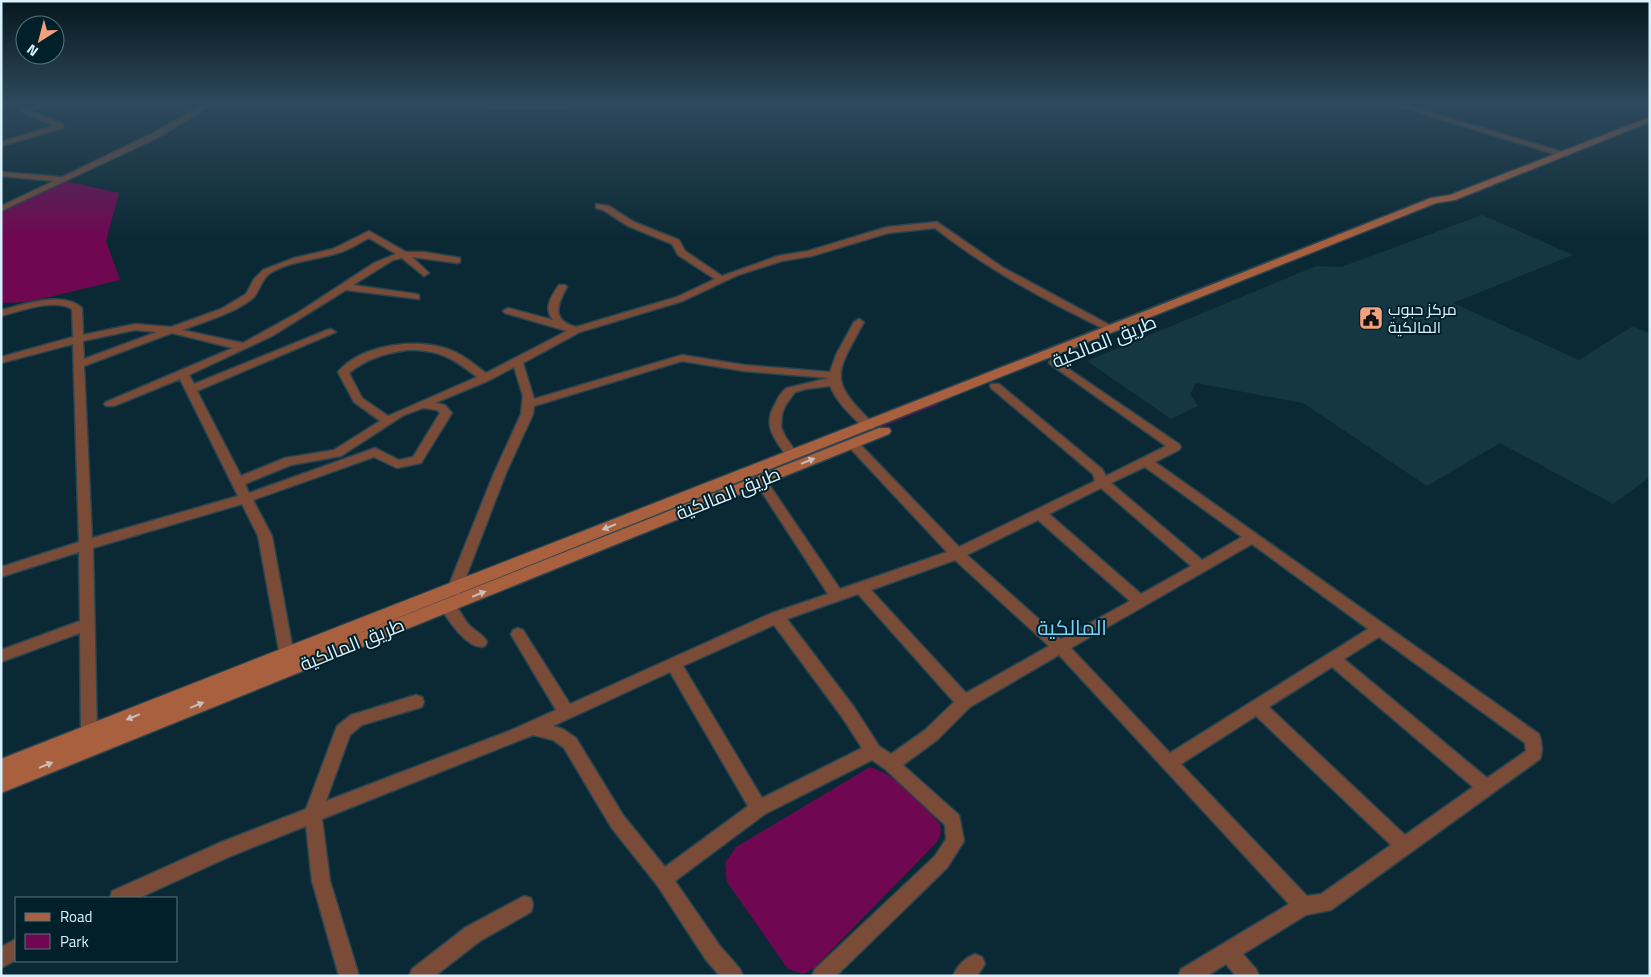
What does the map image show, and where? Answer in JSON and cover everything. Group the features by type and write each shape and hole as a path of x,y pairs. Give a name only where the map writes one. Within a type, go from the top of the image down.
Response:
{"main road":[{"name":"طريق المالكية","path":"1,784 89,741 253,676 447,606 792,455 869,426 995,386 1112,329 1446,205 1452,198 1580,148"},
{"name":"طريق المالكية","path":"253,676 287,656 454,590 760,480 853,444 954,398 1292,262"},
{"name":"طريق المالكية","path":"1,768 89,741"}],"street":[{"path":"1,209 130,148"},
{"path":"1542,148 1564,154"},
{"path":"1,174 64,179"},
{"path":"598,206 606,208 631,224 676,242 680,253 721,279"},
{"path":"238,482 289,461 337,453 386,420 418,404 486,378 576,330 680,298 721,279 781,258 810,254 874,233 937,225 972,253 1020,282 1112,329"},
{"path":"79,364 237,304 252,293 259,278 272,269 297,260 336,251 369,234 403,254 424,273"},
{"path":"110,404 243,347 290,322 383,261 403,254 457,260"},
{"path":"346,287 416,297"},
{"path":"562,287 553,303 552,309 553,314 562,326"},
{"path":"1,313 51,302 68,302 77,308 86,546 89,741"},
{"path":"508,311 576,330"},
{"path":"859,322 836,366 834,378 846,404 869,426"},
{"path":"1,360 126,328 170,330 243,347"},
{"path":"192,389 331,332"},
{"path":"386,420 358,400 343,372 352,364 383,351 416,346 436,348 450,353 486,378"},
{"path":"528,404 682,358 744,368 834,378"},
{"path":"454,590 500,473 527,414 526,387 518,362"},
{"path":"121,897 225,849 531,728 778,617 957,554 1175,446 1044,362"},
{"path":"183,374 265,536 287,656"},
{"path":"792,455 776,432 773,423 785,395 796,388 834,378"},
{"path":"995,386 1098,472 1102,482 1201,567"},
{"path":"1,572 247,498 376,452 397,464 417,460 446,413 441,407 434,404 418,404"},
{"path":"853,444 957,554 1061,648 1303,906"},
{"path":"1145,461 1532,739 1534,754 1324,902 1303,906 1188,976"},
{"path":"760,480 836,595"},
{"path":"1039,513 1141,602"},
{"path":"891,764 931,735 964,702 1252,538"},
{"path":"860,588 964,702"},
{"path":"447,606 463,628 480,642"},
{"path":"778,617 848,712 873,751 891,764 953,821 955,841 941,862 822,976"},
{"path":"1,656 86,626"},
{"path":"1169,763 1379,629"},
{"path":"518,634 566,712"},
{"path":"1333,658 1486,788"},
{"path":"673,663 759,808"},
{"path":"350,976 321,881 313,814 343,731 357,720 416,702"},
{"path":"1258,706 1404,846"},
{"path":"531,728 557,734 570,743 617,821 664,879 713,953 733,976"},
{"path":"664,879 759,808 873,751"},
{"path":"419,976 472,934 524,906"},
{"path":"1,958 15,950"},
{"path":"1228,951 1249,976"}],"shaded area":[{"path":"1482,215 1573,255 1453,303 1579,360 1633,326 1650,334 1650,477 1613,504 1500,443 1427,486 1303,403 1196,383 1190,394 1198,406 1171,419 1087,361 1316,266 1341,267"}],"green space":[{"path":"65,181 119,193 106,241 120,280 28,302 1,303 1,211"},
{"path":"937,402 939,404 650,520 648,517"},
{"path":"870,767 891,777 917,798 940,824 941,833 936,843 814,968 803,974 788,969 727,882 725,863 736,847"}],"place":[{"name":"مركز حبوب المالكية","path":"1371,318"}],"district":[{"name":"المالكية","path":"1072,628"}]}
